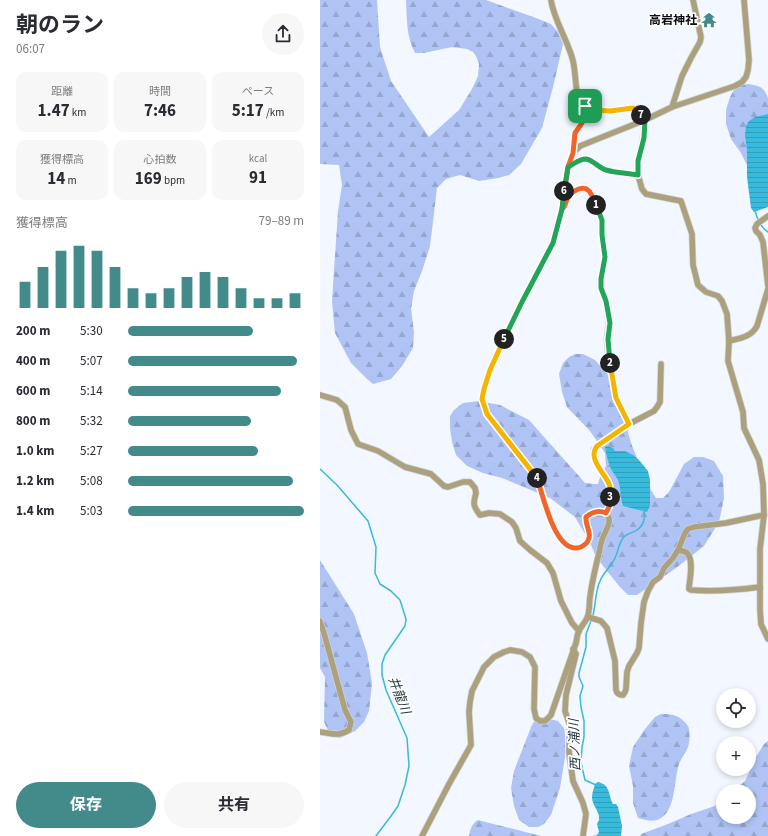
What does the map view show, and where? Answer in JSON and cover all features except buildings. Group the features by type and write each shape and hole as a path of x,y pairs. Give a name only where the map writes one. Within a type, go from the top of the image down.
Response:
{"street":[{"path":"551,0 554,12 568,44 573,62 579,101 581,104 597,110 610,111 633,108 645,120 644,138 638,161 638,175 642,189 646,194 681,201 692,234 693,266 698,285 706,292 718,296 722,301 727,314 729,341 728,361 743,412 744,428 759,460 763,484 764,515 760,549 761,624 768,639"},
{"path":"672,107 682,76 700,42 701,37 693,0"},
{"path":"573,153 580,146 645,120 672,107 735,86 742,82 748,70 749,60 744,0"},
{"path":"585,106 582,123 575,133 573,153 568,167 562,209 553,243 522,302 490,370 482,399 487,414 537,478 553,525 562,540 568,546 579,548 587,543 590,533 586,524 586,517 598,511 606,513"},
{"path":"568,167 580,160 585,159 604,169 638,175"},
{"path":"562,209 566,205 567,199 570,195 580,188 585,189 591,194 602,220 602,235 605,257 601,288 606,301 610,323 608,352 616,398 629,424"},
{"path":"768,216 756,226 756,230 763,242 768,286"},
{"path":"729,341 751,334 755,331 768,289"},
{"path":"422,836 448,784 471,745 470,702 472,691 484,667 494,657 510,650 522,652 530,657 535,667 534,709 536,718 540,721 545,721 550,715 556,702 579,631 588,617 589,598 596,565 602,540 608,526 608,517 606,513 610,505 610,485 597,465 594,449 629,424 654,411 660,402 661,364"},
{"path":"320,395 337,400 345,407 351,430 358,444 378,451 404,467 431,474 444,486 448,487 463,482 470,482 475,488 476,493 474,508 480,515 489,513 500,514 512,522 516,528 520,541 547,563 553,573 561,601 572,623 579,631"},
{"path":"588,617 601,621 607,628 615,661 616,690 619,695 623,694 626,689 627,672 629,666 639,648 644,602 648,591 653,582 660,577 664,568 673,558 685,533 690,528 726,523 764,515"},
{"path":"678,550 684,551 688,554 690,559 691,570 689,589 691,590 744,590 760,587"},
{"path":"320,621 345,710 351,722 349,730 343,733 336,735 320,732"},
{"path":"573,649 576,654 566,695 565,711 570,726 569,752 573,781 583,803 586,814 583,836"}],"green space":[{"path":"320,0 377,0 380,47 391,81 429,137 459,110 478,76 479,64 473,52 467,49 452,47 424,53 415,53 408,34 406,0 486,0 551,24 558,32 563,44 542,128 521,164 509,175 479,181 460,175 446,179 437,188 430,246 414,291 411,309 414,332 413,348 402,366 391,379 373,384 351,363 335,333 332,301 338,211 342,185 339,165 320,164"},
{"path":"748,84 761,87 765,91 768,98 768,203 741,153 731,139 726,124 726,110 730,97 735,88"},
{"path":"575,354 583,354 595,360 610,377 620,403 631,443 643,473 656,498 663,498 669,492 684,464 694,457 703,457 714,461 723,476 724,498 719,522 704,546 676,568 637,595 628,595 619,586 596,557 590,542 575,517 550,498 502,478 483,473 467,466 456,455 452,442 450,416 454,410 463,403 479,401 500,405 529,420 585,483 598,484 601,474 606,466 605,453 590,431 567,407 562,392 559,374 563,363"},
{"path":"320,560 354,614 367,653 372,683 369,711 364,722 355,731 340,738 331,736 324,722 325,677 320,668"},
{"path":"661,714 674,715 688,726 689,742 677,770 674,793 669,808 666,814 661,818 650,821 638,818 633,803 633,786 629,766 633,747 655,717"},
{"path":"541,717 558,721 564,728 565,757 560,788 551,815 544,824 538,827 529,827 519,820 514,806 511,788 514,771 531,727 535,720"},
{"path":"768,741 768,836 640,836 641,834 716,805 716,824 756,824 756,784 741,784 747,776 756,776 756,757 764,744"},
{"path":"478,820 541,836 469,836 473,825"}],"shaded area":[{"path":"768,114 768,207 754,212 751,208 747,177 746,126 749,121 755,117"},
{"path":"606,446 613,448 615,451 625,451 633,455 648,471 650,480 650,506 647,512 623,506 619,483 609,464 605,450"},
{"path":"598,782 605,785 611,801 618,807 622,826 621,836 593,836 597,835 599,832 597,824 599,817 592,797 595,784"}],"waterway":[{"path":"755,210 759,222 768,232"},
{"name":"井龍川","path":"320,469 337,485 368,521 376,547 375,573 380,584 391,591 400,600 406,619 405,626 385,655 382,664 382,675 386,690 407,738 409,766 398,806 376,836"},
{"name":"西ノ浦川","path":"593,615 597,589 601,578 616,556 620,542 623,538 637,530 642,524 645,516 644,511"},
{"name":"西ノ浦川","path":"591,621 586,634 586,647 579,673 583,686 580,696 584,721 581,763 585,780 596,785"}],"place":[{"name":"高岩神社","path":"709,20"}],"route":[{"path":"585,106 582,123 575,133 573,153 568,167 562,209 566,205 567,199 570,195 580,188 585,189 591,194 602,220 602,235 605,257 601,288 605,296 610,323 608,352 616,398 629,424 594,449 597,465 610,485 610,505 606,513 598,511 586,517 586,524 590,533 589,539 583,546 574,548 568,546 562,540 553,525 537,478 487,414 482,399 490,370 522,302 553,243 562,209 568,167 580,160 585,159 604,169 638,175 638,161 644,138 645,120 633,108 610,111 597,110 585,106"}]}
